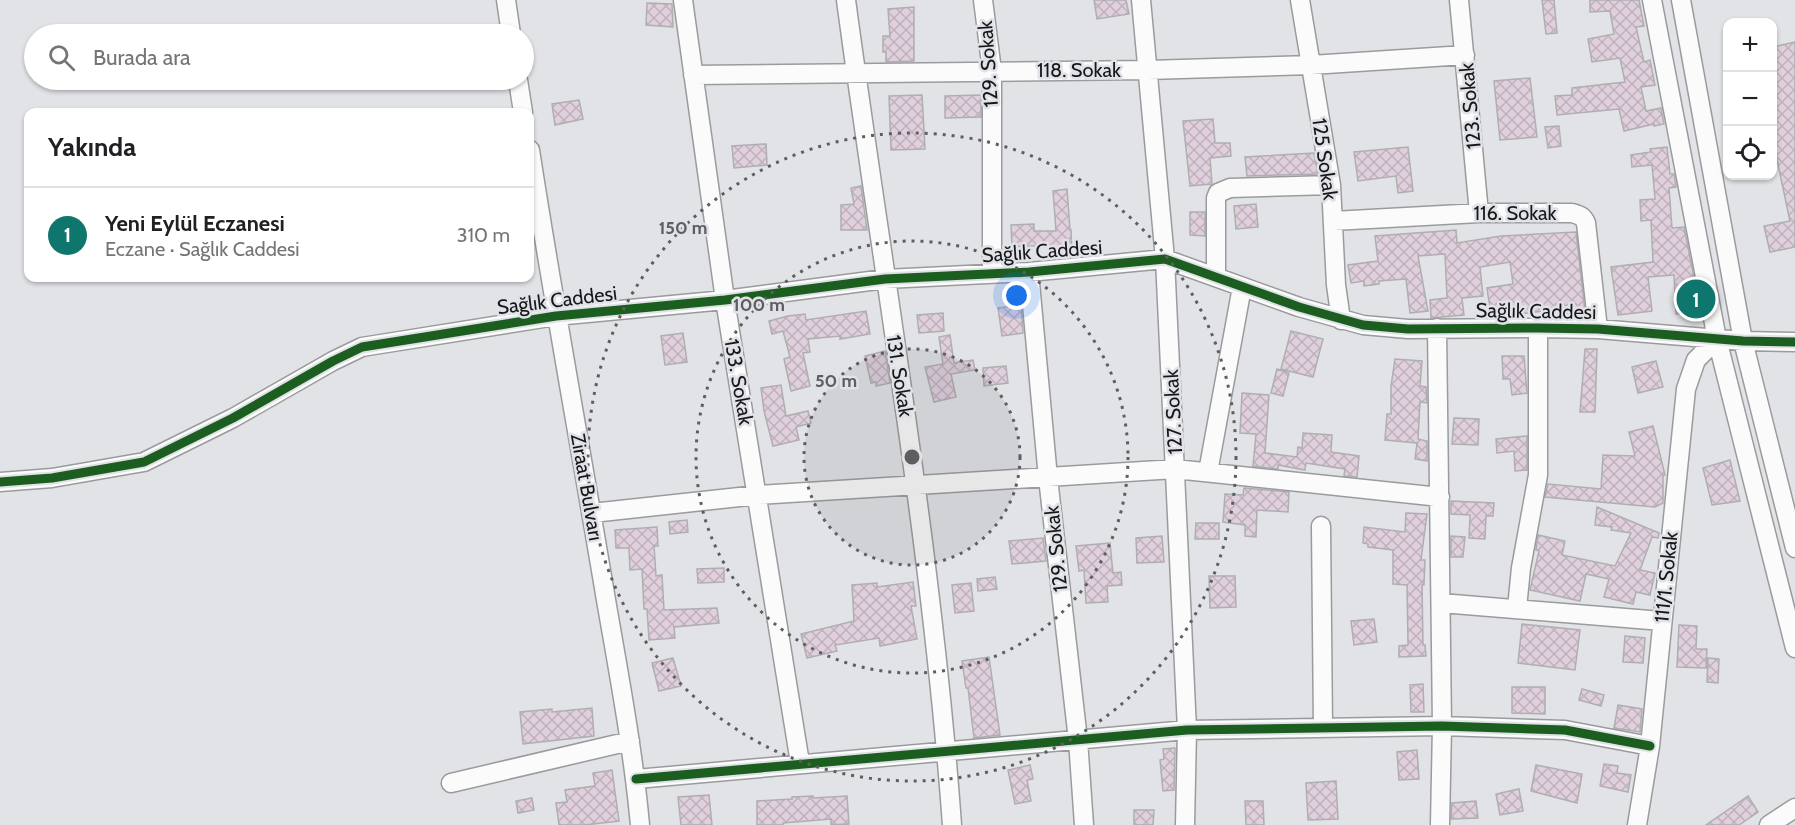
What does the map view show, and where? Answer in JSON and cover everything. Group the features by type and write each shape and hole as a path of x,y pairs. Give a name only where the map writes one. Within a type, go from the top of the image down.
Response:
{"street":[{"path":"506,0 510,24"},
{"name":"133. Sokak","path":"683,0 725,300 800,763"},
{"name":"131. Sokak","path":"846,0 916,484 947,751 952,825"},
{"name":"129. Sokak","path":"983,0 992,71 992,273"},
{"name":"127. Sokak","path":"1141,0 1165,259 1187,730 1185,825"},
{"name":"125 Sokak","path":"1300,0 1330,185 1334,221 1336,285 1341,320"},
{"name":"123. Sokak","path":"1459,0 1479,213"},
{"path":"1652,0 1717,339 1795,648"},
{"path":"1681,0 1743,341 1795,548"},
{"name":"118. Sokak","path":"693,75 1148,70 1311,65 1465,55"},
{"path":"520,90 523,108"},
{"name":"Ziraat Bulvarı","path":"534,176 556,316 630,741 640,825"},
{"path":"1215,277 1216,198 1218,193 1230,188 1330,185"},
{"name":"116. Sokak","path":"1334,221 1479,213 1572,213 1584,218 1586,223 1598,329"},
{"name":"Sağlık Caddesi","path":"0,482 52,478 144,462 233,418 362,347 556,316 725,300 885,279 1029,272 1165,259 1341,320 1385,328 1598,329 1743,341 1795,342"},
{"name":"129. Sokak","path":"1029,272 1048,478 1078,740 1084,825"},
{"path":"1208,472 1242,287"},
{"path":"1517,608 1521,568 1538,474 1538,327"},
{"path":"1437,328 1442,726 1440,825"},
{"name":"111/1. Sokak","path":"1637,825 1650,746 1686,389 1696,360 1717,339"},
{"path":"592,513 758,495 1175,469 1440,497"},
{"path":"1321,526 1323,728"},
{"path":"1441,603 1662,621"},
{"path":"636,779 1187,730 1442,726 1565,730 1650,746"},
{"path":"451,783 630,741"},
{"path":"1769,825 1795,808"}],"building":[{"path":"1094,0 1126,0 1129,14 1097,19"},
{"path":"1542,0 1554,0 1557,33 1546,34"},
{"path":"1590,0 1639,0 1644,26 1636,27 1644,62 1650,60 1655,85 1641,87 1646,111 1661,108 1664,124 1624,131 1619,109 1557,115 1555,96 1572,95 1572,88 1625,82 1620,58 1592,62 1588,39 1614,34 1610,11 1590,12"},
{"path":"647,3 672,4 673,27 646,25"},
{"path":"914,7 914,61 886,62 886,52 883,52 883,36 890,36 888,9"},
{"path":"1795,42 1795,247 1770,252 1764,226 1790,221 1777,160 1777,46"},
{"path":"1530,78 1537,137 1500,140 1494,81"},
{"path":"922,95 925,149 891,150 889,96"},
{"path":"981,95 981,117 945,118 945,96"},
{"path":"579,100 583,119 555,125 552,104"},
{"path":"1213,119 1215,143 1230,143 1231,156 1210,158 1212,184 1190,186 1183,121"},
{"path":"1559,126 1561,146 1548,148 1545,127"},
{"path":"766,144 767,165 734,168 732,146"},
{"path":"1408,147 1413,191 1398,193 1396,176 1358,181 1354,152"},
{"path":"1667,147 1670,174 1674,174 1676,187 1669,188 1672,228 1684,227 1696,288 1697,313 1676,314 1674,275 1648,277 1652,311 1618,315 1611,267 1653,262 1651,220 1641,221 1640,200 1655,199 1652,165 1632,167 1631,155"},
{"path":"1314,153 1318,174 1247,176 1245,157"},
{"path":"861,186 867,230 841,230 841,205 854,204 851,188"},
{"path":"1067,189 1072,255 1049,255 1049,245 1012,247 1011,225 1034,224 1034,231 1056,231 1053,191"},
{"path":"1256,204 1258,227 1236,229 1234,206"},
{"path":"1190,212 1205,212 1205,236 1190,235"},
{"path":"1456,230 1457,243 1501,236 1576,232 1585,312 1561,314 1560,309 1520,314 1519,305 1490,309 1487,288 1513,284 1510,262 1480,267 1483,296 1462,298 1464,315 1431,318 1430,300 1447,298 1445,254 1418,256 1428,311 1410,313 1406,279 1379,281 1379,284 1364,286 1364,281 1351,283 1348,265 1378,261 1375,236"},
{"path":"1021,305 1023,333 1002,336 998,308"},
{"path":"866,311 870,334 840,339 840,336 808,339 810,352 803,353 810,386 791,391 784,359 790,357 783,331 772,334 769,321 805,314 806,320"},
{"path":"943,313 944,331 919,333 917,315"},
{"path":"1291,331 1323,339 1313,377 1281,369"},
{"path":"683,333 687,362 665,365 661,336"},
{"path":"950,335 954,363 973,360 975,370 951,374 956,397 934,402 925,367 943,364 939,337"},
{"path":"1585,349 1597,349 1595,412 1580,412"},
{"path":"885,351 890,383 876,386 876,382 871,383 865,356"},
{"path":"1502,356 1524,356 1527,393 1512,395 1510,379 1503,379"},
{"path":"1395,359 1422,361 1420,386 1426,387 1427,403 1420,402 1418,439 1427,441 1427,461 1415,459 1417,443 1385,440 1387,414 1391,414 1391,386"},
{"path":"1656,361 1663,387 1638,393 1632,367"},
{"path":"1006,366 1008,383 984,386 983,368"},
{"path":"1277,369 1289,373 1283,396 1271,393"},
{"path":"781,385 786,416 808,411 811,423 796,427 799,440 773,446 761,388"},
{"path":"1242,393 1269,395 1265,453 1297,457 1298,447 1302,448 1303,433 1332,435 1331,452 1359,456 1357,477 1344,476 1345,469 1306,463 1305,470 1278,465 1278,469 1253,466 1256,434 1240,433"},
{"path":"1454,418 1479,419 1478,445 1452,444"},
{"path":"1653,426 1665,475 1663,475 1663,503 1655,507 1545,497 1548,484 1601,489 1603,455 1635,456 1629,432"},
{"path":"1527,436 1527,470 1515,471 1514,451 1497,453 1496,439"},
{"path":"1730,460 1740,501 1712,505 1703,468"},
{"path":"1244,488 1289,492 1288,512 1257,510 1256,537 1245,536 1245,525 1223,522 1225,494 1243,495"},
{"path":"1451,501 1494,503 1493,516 1486,516 1485,539 1469,538 1470,515 1451,514"},
{"path":"1597,507 1659,533 1658,538 1652,537 1640,570 1655,573 1650,595 1636,592 1633,604 1604,597 1609,579 1586,574 1580,601 1530,590 1539,551 1536,550 1538,535 1565,541 1562,555 1615,566 1631,533 1595,525"},
{"path":"1406,513 1427,514 1421,560 1425,560 1424,585 1422,585 1423,645 1425,645 1426,656 1399,657 1399,646 1408,645 1407,585 1393,584 1393,550 1368,547 1368,544 1363,543 1364,527 1405,532"},
{"path":"687,520 688,532 670,534 669,522"},
{"path":"1196,523 1219,523 1219,539 1195,539"},
{"path":"657,527 658,546 654,546 656,576 662,575 664,610 717,608 719,623 674,627 675,638 649,640 647,609 644,609 642,569 630,570 629,548 616,548 615,530"},
{"path":"1162,536 1164,562 1137,563 1136,538"},
{"path":"1451,536 1465,537 1463,557 1451,557"},
{"path":"1043,538 1046,561 1012,564 1009,541"},
{"path":"1110,543 1113,573 1121,572 1122,585 1107,586 1108,602 1086,603 1084,570 1079,571 1076,546"},
{"path":"724,568 724,582 698,583 697,569"},
{"path":"1209,576 1235,576 1236,607 1210,608"},
{"path":"995,577 997,589 978,591 977,579"},
{"path":"913,582 916,606 911,606 917,639 880,646 879,638 835,645 837,651 807,658 801,634 854,621 852,585 877,583 877,587"},
{"path":"971,583 974,611 955,613 952,585"},
{"path":"1374,619 1377,642 1354,645 1351,621"},
{"path":"1522,624 1580,630 1575,670 1518,663"},
{"path":"1679,625 1697,626 1696,649 1707,649 1706,668 1677,667"},
{"path":"1625,636 1645,638 1643,663 1623,662"},
{"path":"989,657 1000,735 974,738 962,661"},
{"path":"673,658 681,686 659,691 652,663"},
{"path":"1708,658 1719,659 1718,683 1707,682"},
{"path":"1423,684 1424,712 1411,712 1410,685"},
{"path":"1512,687 1545,687 1545,714 1512,713"},
{"path":"1582,689 1604,695 1601,706 1579,700"},
{"path":"1618,705 1642,709 1640,732 1614,728"},
{"path":"592,708 594,736 523,744 520,712"},
{"path":"1175,748 1174,790 1163,791 1160,760 1164,759 1163,749"},
{"path":"1417,750 1419,779 1399,780 1397,752"},
{"path":"1604,764 1618,766 1617,773 1631,775 1628,792 1600,786"},
{"path":"1030,765 1033,779 1027,780 1031,801 1015,804 1008,770"},
{"path":"1536,765 1582,774 1577,803 1531,791"},
{"path":"612,770 619,821 559,825 556,803 567,802 565,790 595,786 593,773"},
{"path":"1336,781 1338,819 1308,820 1306,783"},
{"path":"1519,789 1523,811 1500,815 1496,794"},
{"path":"709,795 712,825 681,825 678,797"},
{"path":"813,796 813,798 847,796 849,824 831,825 831,819 783,823 783,825 757,825 757,801"},
{"path":"1748,796 1758,812 1739,825 1706,825"},
{"path":"532,798 534,810 518,813 516,801"},
{"path":"1245,801 1263,801 1264,825 1246,825"},
{"path":"1476,801 1478,818 1451,819 1452,803"},
{"path":"1134,810 1154,810 1153,825 1134,825"}],"cycle path":[{"path":"0,482 52,478 144,462 233,418 362,347 556,316 725,300 885,279 1029,272 1165,259 1299,307 1363,325 1408,329 1598,329 1743,341 1795,342"},
{"path":"636,779 1187,730 1442,726 1565,730 1650,746"}],"place":[{"name":"Yeni Eylül Eczanesi","path":"1696,299"}]}
